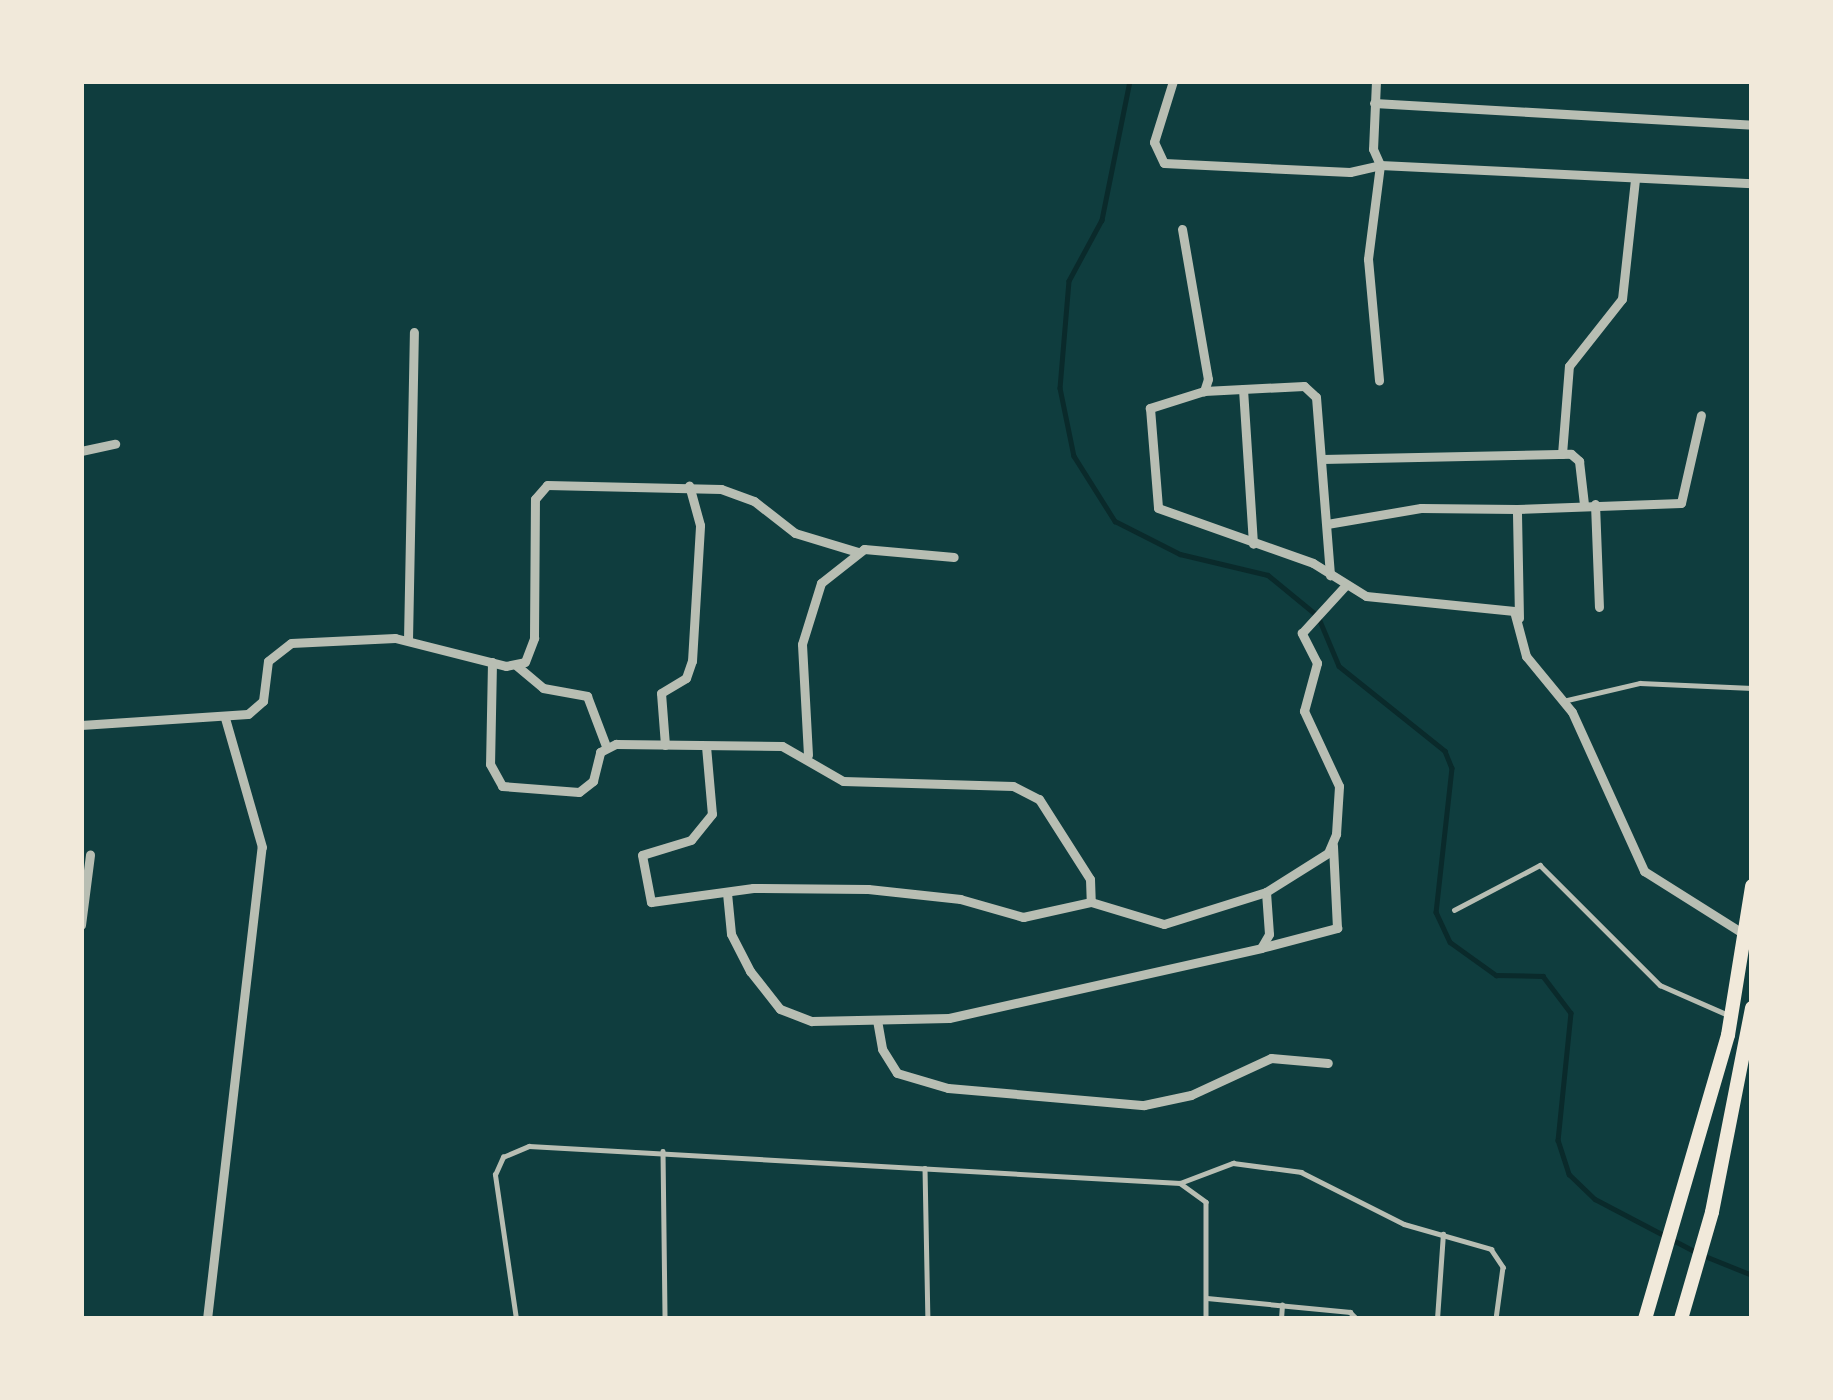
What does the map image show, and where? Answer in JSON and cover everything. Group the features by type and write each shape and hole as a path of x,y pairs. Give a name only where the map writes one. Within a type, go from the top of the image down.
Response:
{"main road":[{"path":"1645,1319 1731,1016 1748,937 1752,886"},
{"path":"1681,1319 1712,1212 1752,1008"}],"street":[{"path":"1173,81 1154,142 1165,164 1351,172 1380,165 1752,183"},
{"path":"1376,81 1380,165 1368,259 1379,381"},
{"path":"1375,103 1752,124"},
{"path":"1562,454 1569,366 1622,298 1635,179"},
{"path":"1182,229 1208,379 1204,392"},
{"path":"408,640 415,332"},
{"path":"1243,389 1253,544"},
{"path":"1330,574 1322,459 1311,391 1204,392 1150,408 1158,508 1385,598 1507,608 1519,618"},
{"path":"1327,524 1421,508 1517,509 1687,499 1701,415"},
{"path":"81,451 115,444"},
{"path":"1322,459 1562,454 1579,461 1589,504 1599,607"},
{"path":"665,745 661,693 686,678 692,661 700,525 689,485"},
{"path":"517,666 532,654 534,638 537,490 689,485 740,494 795,533 858,552 954,557"},
{"path":"1517,509 1519,618 1526,656 1563,701 1597,756 1644,871 1748,937"},
{"path":"808,755 806,626 821,583 858,552"},
{"path":"727,893 736,948 780,1009 812,1021 949,1018 1072,995 1336,928 1333,845 1339,786 1304,711 1317,663 1302,633 1346,585"},
{"path":"81,725 225,718 258,709 268,661 281,647 408,640 517,666 543,688 587,696 606,746 593,781 579,792 495,783 492,662"},
{"path":"207,1319 262,847 225,718"},
{"path":"606,746 782,746 808,755 843,781 1029,791 1090,879 1090,902"},
{"path":"706,746 712,814 692,840 640,862 651,902 727,893 868,889 960,899 1023,917 1090,902 1164,924 1266,892 1333,845"},
{"path":"81,925 90,855"},
{"path":"1261,948 1269,934 1266,892"},
{"path":"877,1020 881,1049 897,1073 948,1088 1144,1105 1191,1095 1271,1058 1328,1063"}],"lane":[{"path":"1563,701 1640,682 1752,688"},
{"path":"1454,910 1540,866 1660,986 1731,1016"},
{"path":"516,1319 494,1205 503,1156 529,1146 1180,1184 1233,1163 1300,1172 1404,1224 1500,1256 1496,1319"},
{"path":"664,1151 665,1319"},
{"path":"925,1168 928,1319"},
{"path":"1180,1184 1206,1202 1207,1319"},
{"path":"1437,1319 1443,1234"},
{"path":"1207,1298 1351,1312 1357,1319"},
{"path":"1281,1319 1282,1305"}],"waterway":[{"path":"1130,81 1102,220 1069,281 1060,388 1074,456 1115,521 1180,554 1268,575 1318,616 1339,666 1445,751 1452,768 1436,912 1450,942 1496,975 1543,976 1571,1013 1558,1140 1569,1174 1595,1199 1694,1251"},
{"path":"1705,1256 1752,1275"}]}
